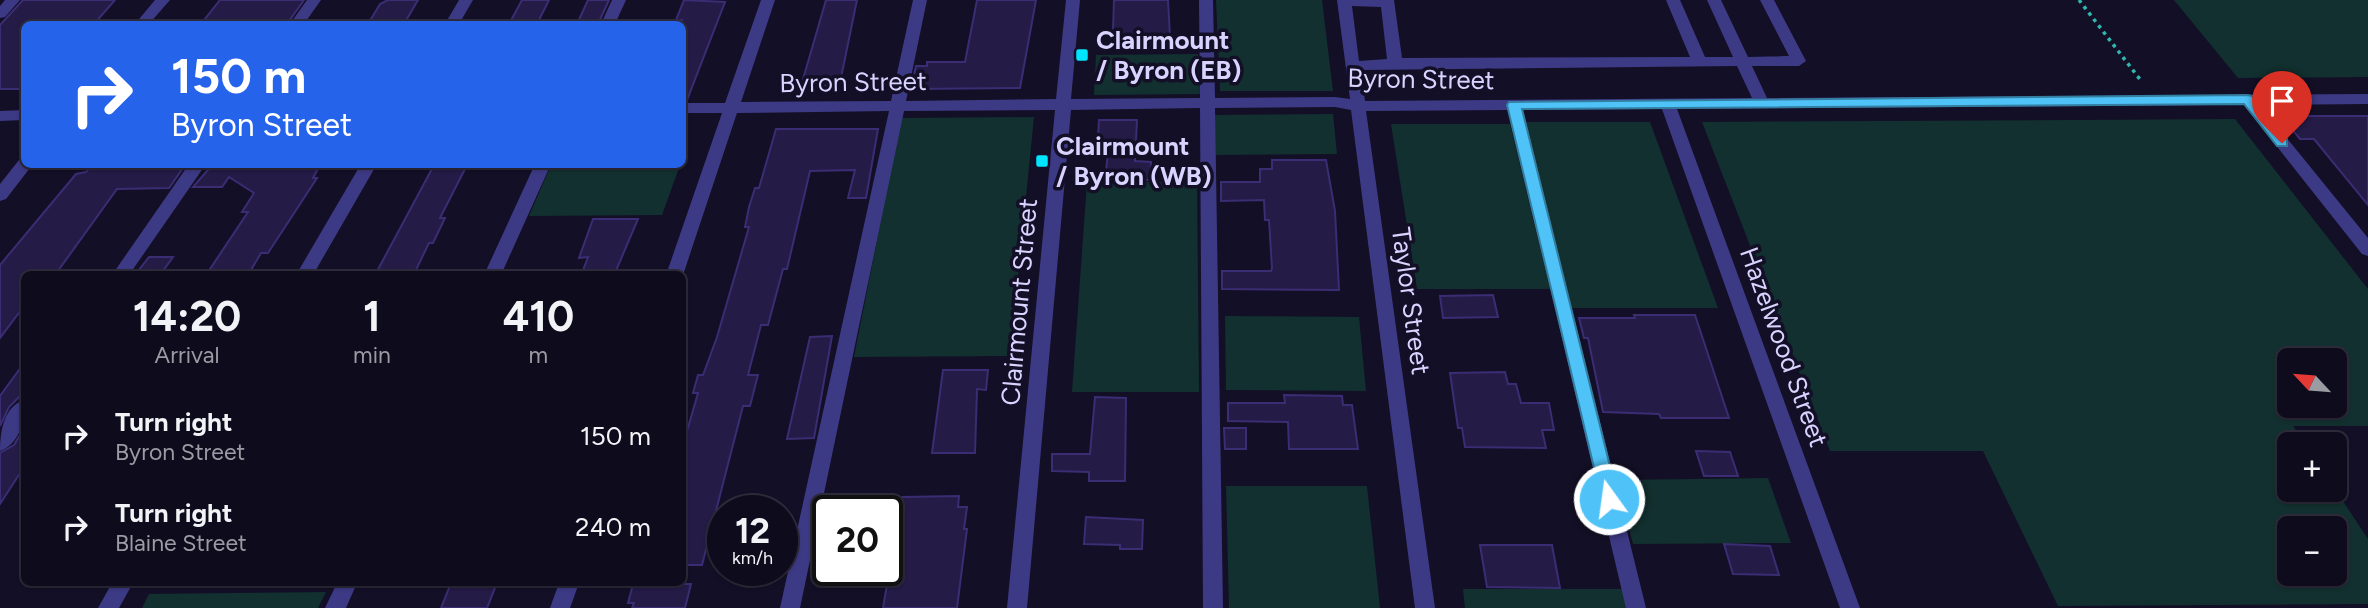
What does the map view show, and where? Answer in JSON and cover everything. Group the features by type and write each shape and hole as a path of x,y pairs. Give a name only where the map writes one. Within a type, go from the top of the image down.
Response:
{"street":[{"path":"0,14 13,0"},
{"path":"145,21 163,0"},
{"path":"299,21 314,0"},
{"path":"454,21 466,0"},
{"path":"609,21 619,0"},
{"path":"675,271 768,0"},
{"path":"790,608 895,105 920,0"},
{"name":"Clairmount Street","path":"1017,608 1073,0"},
{"path":"1206,0 1213,608"},
{"path":"1673,0 1700,62"},
{"path":"1714,0 1762,103"},
{"path":"1354,66 1395,63 1799,61 1767,0"},
{"path":"1344,1 1387,2 1395,63"},
{"name":"Taylor Street","path":"1344,1 1425,608"},
{"name":"Byron Street","path":"686,108 1335,102 1359,106 2367,99"},
{"path":"2248,100 2368,250"},
{"name":"Hazelwood Street","path":"1668,104 1850,608"},
{"path":"1514,105 1636,608"},
{"path":"0,116 21,116"},
{"path":"0,195 22,168"},
{"path":"123,271 195,168"},
{"path":"306,271 367,168"},
{"path":"494,271 541,168"},
{"path":"0,443 21,412"},
{"path":"108,608 121,586"},
{"path":"335,608 346,586"},
{"path":"561,608 568,586"}],"path":[{"path":"2079,0 2142,82"}],"green space":[{"path":"1216,0 1322,0 1333,91 1220,91"},
{"path":"2174,0 2368,0 2368,77 2238,78"},
{"path":"1198,54 1200,94 1094,95 1096,55"},
{"path":"1333,114 1337,154 1214,155 1213,115"},
{"path":"1034,117 1010,356 854,357 901,118"},
{"path":"2235,119 2368,289 2368,426 2293,426 2297,432 2277,432 2277,502 2344,502 2368,539 2368,604 2058,606 1983,451 1830,451 1702,122"},
{"path":"1522,122 1650,122 1718,308 1567,308"},
{"path":"1391,124 1510,124 1550,289 1417,289"},
{"path":"549,168 679,168 662,215 529,216"},
{"path":"1087,182 1197,182 1199,392 1072,392"},
{"path":"1225,316 1359,317 1366,391 1226,390"},
{"path":"1768,478 1791,543 1633,544 1616,480"},
{"path":"1226,486 1367,486 1380,608 1229,608"},
{"path":"1463,589 1622,589 1627,608 1465,608"},
{"path":"326,592 318,608 142,608 149,594"}],"building":[{"path":"23,0 115,0 97,21 21,21 21,89 0,89 0,25"},
{"path":"220,0 304,0 289,21 203,21"},
{"path":"388,0 418,0 406,21 370,21 380,4"},
{"path":"522,0 549,0 538,21 511,21"},
{"path":"588,0 609,0 599,21 578,21"},
{"path":"684,0 725,2 687,100 686,21 676,20"},
{"path":"826,0 857,0 842,73 838,86 801,86"},
{"path":"977,0 1036,0 1020,88 911,89 916,66 927,66 927,62 965,62"},
{"path":"1114,0 1168,0 1170,37 1121,37 1121,29 1113,29"},
{"path":"2281,116 2368,116 2368,205 2314,139 2300,139"},
{"path":"1099,120 1137,120 1135,161 1151,162 1150,180 1105,179 1108,153 1097,153"},
{"path":"776,129 878,129 866,198 848,198 855,170 810,171 787,269 783,269 768,325 761,325 748,375 758,375 750,406 743,406 720,495 707,495 707,546 702,565 686,565 686,435 698,393 693,393 698,375 703,375 717,337 749,227 745,227 755,188 759,188"},
{"path":"1272,160 1326,160 1335,211 1339,290 1222,289 1222,271 1271,271 1272,268 1269,220 1265,220 1264,200 1221,201 1221,182 1260,182 1260,169 1272,169"},
{"path":"89,168 183,168 169,188 117,189 58,271 21,271 21,310 0,338 0,265 76,174 86,172"},
{"path":"210,168 318,168 313,178 317,178 268,253 261,253 250,271 209,271 248,212 242,212 254,193 229,177 222,187 193,187"},
{"path":"432,168 465,168 440,218 445,218 433,243 429,243 415,271 377,271"},
{"path":"593,219 638,219 616,271 583,271 588,257 579,258"},
{"path":"149,257 173,257 163,271 138,271"},
{"path":"1493,295 1498,317 1443,318 1440,296"},
{"path":"1634,315 1695,315 1729,418 1661,418 1659,414 1603,412 1588,338 1584,338 1579,318 1635,318"},
{"path":"832,336 814,438 787,439 810,337"},
{"path":"21,367 21,395 9,407 0,426 0,396"},
{"path":"943,370 988,370 986,390 977,389 975,453 932,453"},
{"path":"1505,372 1508,384 1516,384 1521,403 1549,403 1554,430 1542,430 1546,448 1465,447 1462,428 1458,428 1450,373"},
{"path":"1284,395 1342,396 1343,405 1352,405 1358,449 1289,449 1288,422 1228,421 1228,403 1285,403"},
{"path":"1095,397 1126,398 1125,481 1089,481 1089,472 1052,471 1052,454 1090,454"},
{"path":"1224,428 1246,428 1246,449 1225,449"},
{"path":"21,433 21,472 0,504 0,453 14,445"},
{"path":"1696,451 1730,452 1738,476 1704,476"},
{"path":"959,496 958,507 967,507 964,529 967,529 957,608 883,608 887,586 903,586 903,497"},
{"path":"1086,517 1143,520 1142,549 1084,544"},
{"path":"1724,544 1770,546 1779,575 1733,574"},
{"path":"1480,545 1552,545 1560,588 1487,587"},
{"path":"691,584 685,608 632,608 634,603 628,603 632,586"},
{"path":"450,586 496,586 487,608 441,608"}],"place":[{"name":"Clairmount / Byron (EB)","path":"1082,55"},
{"name":"Clairmount / Byron (WB)","path":"1042,161"}],"route":[{"path":"1609,499 1514,105 2248,100 2282,143"}]}
